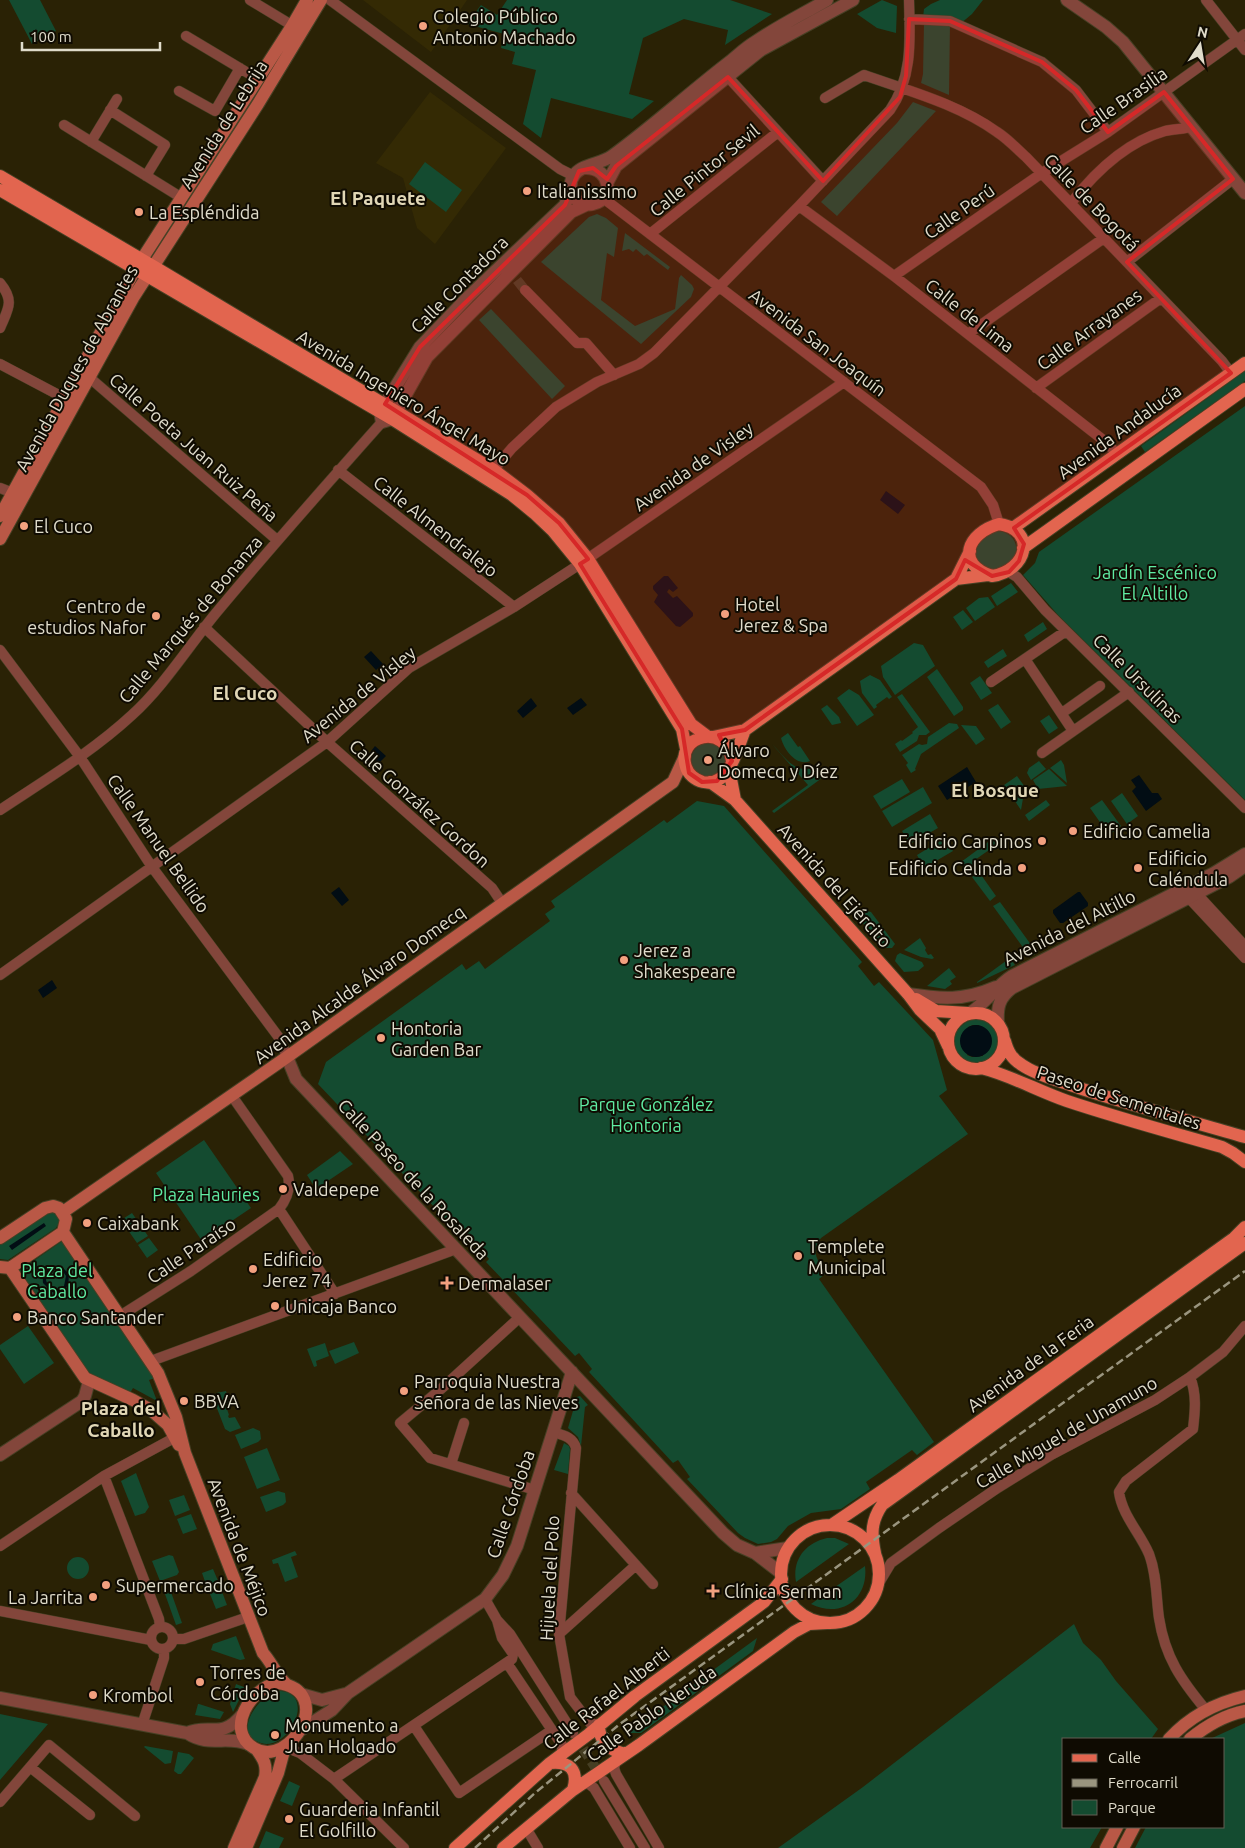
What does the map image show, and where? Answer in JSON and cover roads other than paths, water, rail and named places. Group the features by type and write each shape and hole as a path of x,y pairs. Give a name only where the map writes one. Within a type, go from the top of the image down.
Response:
{"main road":[{"path":"297,29 307,0"},
{"name":"Avenida de Lebrija","path":"144,268 182,198 258,79 321,0"},
{"name":"Avenida de Lebrija","path":"144,268 258,104 297,29"},
{"name":"Avenida Ingeniero Ángel Mayo","path":"0,176 144,268 387,414 527,495 559,523 690,724 710,736"},
{"name":"Avenida Ingeniero Ángel Mayo","path":"0,190 144,268"},
{"name":"Avenida Duques de Abrantes","path":"70,401 90,378 144,268"},
{"name":"Avenida Duques de Abrantes","path":"0,539 18,496 144,268"},
{"name":"Avenida Andalucía","path":"1013,528 1245,363"},
{"path":"1023,548 1245,389"},
{"name":"Avenida Duques de Abrantes","path":"0,516 18,496"},
{"path":"706,782 689,773 686,766 686,752 696,740 745,730 956,579 976,535 999,524 1008,525 1021,536 1023,548 1019,561 1009,572 992,576 956,579"},
{"path":"970,551 971,560 976,568 988,575"},
{"name":"Avenida Ingeniero Ángel Mayo","path":"584,561 682,729 686,752"},
{"path":"672,782 706,782 724,777 745,730"},
{"path":"710,736 724,742 728,749 735,800"},
{"name":"Avenida Alcalde Álvaro Domecq","path":"64,1212 232,1096 672,782 686,752"},
{"name":"Avenida del Ejército","path":"706,782 735,800 908,994 920,1010 940,1029 948,1046"},
{"name":"Avenida del Ejército","path":"908,994 936,1011 944,1013 970,1013"},
{"path":"970,1013 986,1015 998,1023 1004,1041 1000,1056 995,1062 973,1069 955,1060 948,1046 948,1034 951,1027 963,1016 970,1013"},
{"name":"Paseo de Sementales","path":"1004,1041 1008,1052 1014,1060 1057,1080 1100,1095 1245,1137"},
{"name":"Paseo de Sementales","path":"981,1068 1095,1110 1222,1147 1233,1152 1245,1162"},
{"path":"0,1238 45,1208 52,1206 64,1212 66,1219 63,1232 5,1267 82,1374 89,1381 134,1400 151,1410 168,1425 174,1438 185,1453"},
{"name":"Avenida de la Feria","path":"833,1524 898,1480 1234,1238 1245,1227"},
{"path":"63,1232 158,1373 176,1418 185,1453"},
{"name":"Avenida de la Feria","path":"875,1553 872,1537 873,1525 876,1514 882,1505 1245,1243"},
{"name":"Avenida de Méjico","path":"185,1453 263,1653 276,1674 286,1684"},
{"path":"833,1524 846,1527 858,1533 868,1542 875,1553 880,1567 879,1582 872,1602 863,1611 847,1620 826,1623 811,1619 798,1611 788,1599 781,1576 782,1561 788,1548 796,1538 807,1530 820,1525 833,1524"},
{"name":"Calle Rafael Alberti","path":"455,1848 550,1763 634,1696 764,1602 781,1576"},
{"name":"Calle Pablo Neruda","path":"503,1848 578,1786 621,1758 798,1630 809,1624 826,1623"},
{"name":"Avenida de Méjico","path":"263,1653 267,1676 264,1688"},
{"path":"234,1848 266,1769 264,1760 252,1747 241,1735 242,1715 255,1695 270,1685 286,1684 301,1694 307,1709 304,1724 285,1747 267,1753 252,1747"},
{"path":"1170,1738 1190,1720 1206,1710 1245,1696"},
{"path":"1192,1738 1219,1720 1245,1711"},
{"path":"599,1725 601,1738 621,1758"},
{"path":"246,1848 278,1773 285,1747"},
{"path":"550,1763 565,1763 574,1774 575,1782 578,1786"},
{"path":"1106,1848 1116,1828"},
{"path":"1123,1848 1133,1828"}],"street":[{"path":"250,0 297,29"},
{"path":"330,0 560,169 574,176"},
{"path":"586,168 593,168 599,171 607,183 607,190 603,198 592,204 577,200 571,189 571,182 579,170 610,157 755,42 827,0"},
{"path":"607,183 616,166 761,50 853,0"},
{"path":"490,474 512,448 556,406 597,382 639,364 654,353 799,206 890,110 900,97 903,88 908,59 909,0"},
{"path":"1067,0 1100,22 1122,42 1245,193"},
{"path":"1206,0 1241,37 1245,50"},
{"path":"909,20 950,22 1042,62 1076,90 1108,132"},
{"path":"186,36 258,79"},
{"name":"Calle Brasilia","path":"1042,173 1108,132 1241,37"},
{"path":"179,90 215,111 240,68"},
{"name":"Calle de Bogotá","path":"825,98 864,75 931,98 969,115 998,132 1042,173 1222,360 1231,373"},
{"path":"728,77 822,181"},
{"path":"91,142 117,99"},
{"path":"110,110 165,145 146,176"},
{"path":"64,126 182,198"},
{"path":"1071,203 1090,179 1139,141 1166,131 1192,127"},
{"name":"Calle Pintor Sevil","path":"650,234 778,132"},
{"name":"Calle Perú","path":"894,276 1042,173"},
{"path":"1127,262 1234,179"},
{"name":"Calle Contadora","path":"387,414 420,347 468,297 565,205 571,189"},
{"name":"Avenida San Joaquín","path":"603,198 981,487 993,505 999,524"},
{"name":"Calle Contadora","path":"387,414 427,357 513,276 571,212 588,204"},
{"name":"Calle de Lima","path":"799,206 894,276 1107,443 1117,454"},
{"path":"968,334 1104,238"},
{"path":"0,283 7,292 10,302 0,328"},
{"path":"525,290 577,343 586,344 614,375"},
{"name":"Calle Arrayanes","path":"1036,388 1161,298"},
{"path":"0,364 70,401"},
{"name":"Calle Poeta Juan Ruiz Peña","path":"90,378 277,540"},
{"name":"Avenida de Visley","path":"0,975 327,742 409,668 514,607 584,561 844,382"},
{"name":"Calle Marqués de Bonanza","path":"0,810 80,757 132,715 155,690 204,627 277,540 387,414"},
{"name":"Calle Almendralejo","path":"338,470 514,607"},
{"path":"0,488 18,496"},
{"name":"Calle Ursulinas","path":"1009,572 1017,577 1066,630 1245,808"},
{"name":"Calle González Gordon","path":"204,627 327,742 488,885 502,903"},
{"path":"991,682 1066,630"},
{"name":"Calle Manuel Bellido","path":"0,650 80,757 152,867 280,1039 287,1057"},
{"path":"1025,659 1073,731"},
{"path":"1062,713 1100,686"},
{"path":"1042,752 1129,692"},
{"name":"Avenida del Altillo","path":"970,1013 984,1003 998,986 1012,976 1214,873 1245,854"},
{"name":"Avenida del Altillo","path":"998,1023 998,1004 1005,993 1012,988 1245,866"},
{"path":"1192,895 1245,946"},
{"path":"1192,895 1245,958"},
{"path":"908,994 952,998 975,995 998,986"},
{"name":"Calle Paseo de la Rosaleda","path":"287,1057 296,1080 723,1533 737,1545 755,1553 781,1576"},
{"path":"232,1096 288,1176 290,1184 288,1193 285,1202 279,1210 335,1294"},
{"name":"Calle Paraíso","path":"120,1316 191,1271 279,1210"},
{"path":"151,1361 456,1248"},
{"path":"520,1317 441,1389 400,1423 430,1458 535,1490"},
{"name":"Calle Miguel de Unamuno","path":"879,1582 890,1564 996,1489 1051,1455 1155,1400 1190,1378 1223,1352 1245,1326"},
{"name":"Calle Córdoba","path":"299,1731 332,1710 348,1693 485,1599 503,1575 517,1546 572,1372"},
{"path":"1190,1378 1194,1387 1195,1410 1193,1429 1126,1481 1119,1492 1120,1502 1151,1561 1157,1592 1159,1619 1172,1662 1180,1678 1206,1710"},
{"path":"0,1455 82,1401 89,1381"},
{"path":"451,1464 464,1423"},
{"name":"Hijuela del Polo","path":"553,1432 570,1438 576,1448 559,1634 570,1697 590,1723 599,1725"},
{"path":"0,1546 104,1476 174,1438"},
{"path":"104,1476 159,1619 160,1627"},
{"path":"571,1493 653,1584"},
{"path":"755,1553 788,1548"},
{"path":"559,1634 636,1565"},
{"path":"485,1599 497,1620 510,1634 573,1733"},
{"path":"0,1611 151,1640 158,1648 164,1649 170,1646 173,1639 171,1632 166,1628 160,1627 152,1632 151,1640"},
{"path":"173,1639 184,1639 248,1616"},
{"path":"334,1779 512,1659 513,1654 502,1638 497,1620"},
{"path":"142,1724 164,1658 164,1649"},
{"path":"506,1663 562,1745 562,1754"},
{"name":"Calle Córdoba","path":"301,1694 322,1700 348,1693"},
{"path":"0,1698 187,1733 202,1740 232,1739 252,1747"},
{"path":"187,1733 194,1730 217,1731 229,1728 242,1715"},
{"path":"414,1726 459,1793 552,1730"},
{"path":"0,1802 49,1745 135,1816"},
{"path":"285,1747 300,1753 334,1779 404,1848"},
{"path":"621,1758 614,1768 616,1774 659,1848"},
{"path":"30,1767 90,1815"},
{"path":"604,1781 645,1848"},
{"path":"578,1786 589,1784 594,1788 630,1848"},
{"path":"526,1828 538,1848"}],"tunnel":[{"path":"517,280 525,290"},
{"path":"575,1736 602,1778"}],"railway":[{"path":"475,1848 535,1793 620,1724 1245,1271"}],"place":[{"name":"Colegio Público Antonio Machado","path":"423,26"},
{"name":"Italianissimo","path":"527,191"},
{"name":"La Espléndida","path":"139,212"},
{"name":"El Cuco","path":"24,526"},
{"name":"Hotel Jerez & Spa","path":"725,614"},
{"name":"Centro de estudios Nafor","path":"156,616"},
{"name":"Álvaro Domecq y Díez","path":"708,760"},
{"name":"Edificio Camelia","path":"1073,831"},
{"name":"Edificio Carpinos","path":"1042,841"},
{"name":"Edificio Celinda","path":"1022,868"},
{"name":"Edificio Caléndula","path":"1138,868"},
{"name":"Jerez a Shakespeare","path":"624,960"},
{"name":"Hontoria Garden Bar","path":"381,1038"},
{"name":"Valdepepe","path":"283,1189"},
{"name":"Caixabank","path":"87,1223"},
{"name":"Templete Municipal","path":"798,1256"},
{"name":"Edificio Jerez 74","path":"253,1269"},
{"name":"Dermalaser","path":"447,1283"},
{"name":"Unicaja Banco","path":"275,1306"},
{"name":"Banco Santander","path":"17,1317"},
{"name":"Parroquia Nuestra Señora de las Nieves","path":"404,1391"},
{"name":"BBVA","path":"184,1401"},
{"name":"Supermercado","path":"106,1585"},
{"name":"Clínica Serman","path":"713,1591"},
{"name":"La Jarrita","path":"93,1597"},
{"name":"Torres de Córdoba","path":"200,1682"},
{"name":"Krombol","path":"93,1695"},
{"name":"Monumento a Juan Holgado","path":"275,1735"},
{"name":"Guarderia Infantil El Golfillo","path":"289,1819"}],"district":[{"name":"El Paquete","path":"378,198"},
{"name":"El Cuco","path":"245,693"},
{"name":"El Bosque","path":"995,790"},
{"name":"Plaza del Caballo","path":"121,1419"}],"park label":[{"name":"Jardín Escénico El Altillo","path":"1155,582"},
{"name":"Parque González Hontoria","path":"646,1114"},
{"name":"Plaza Hauries","path":"206,1194"}]}
